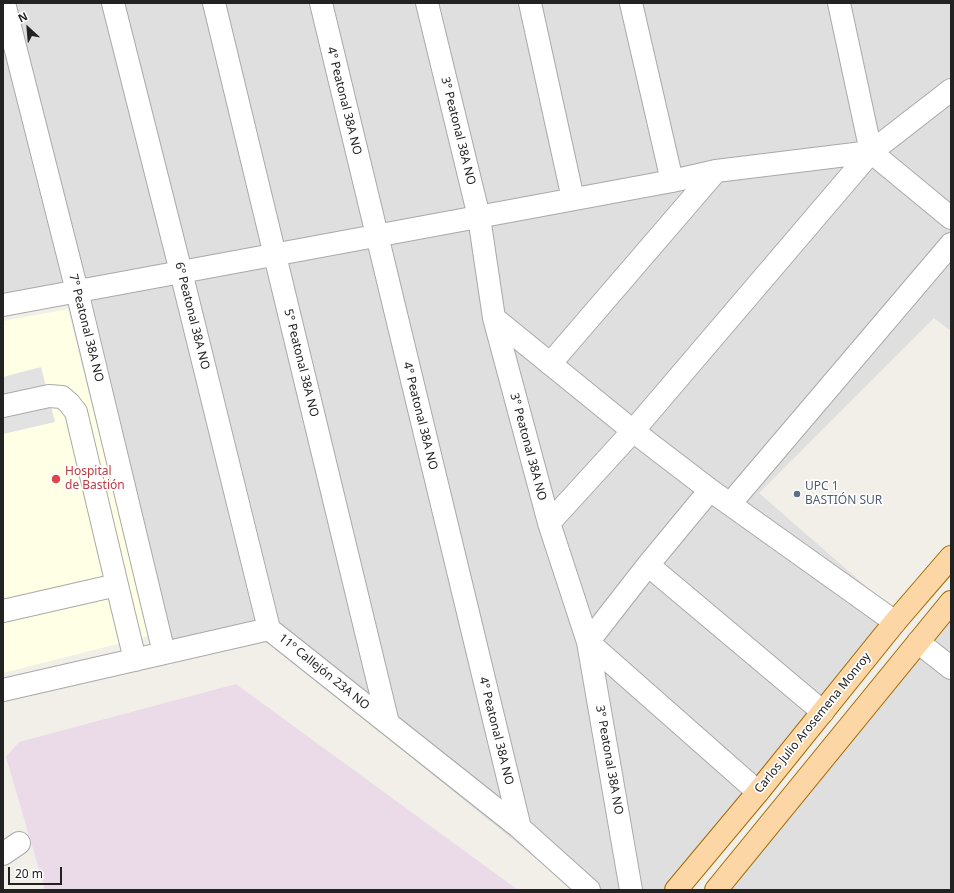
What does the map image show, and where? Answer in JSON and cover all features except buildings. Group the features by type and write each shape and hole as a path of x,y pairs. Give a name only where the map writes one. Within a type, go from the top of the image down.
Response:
{"main road":[{"name":"Carlos Julio Arosemena Monroy","path":"676,890 758,792 895,622 951,557"},
{"path":"716,890 951,602"}],"street":[{"name":"7° Peatonal 38A NO","path":"4,3 77,291 164,653"},
{"name":"6º Peatonal 38A NO","path":"113,3 269,629"},
{"name":"5° Peatonal 38A NO","path":"214,3 388,723"},
{"name":"4° Peatonal 38A NO","path":"321,3 520,828"},
{"name":"3° Peatonal 38A NO","path":"427,3 479,217 494,318 549,523 588,642 632,890"},
{"path":"530,3 573,199"},
{"path":"631,3 672,181"},
{"path":"839,3 870,152 951,218"},
{"path":"549,523 633,431 870,152 951,90"},
{"path":"3,304 672,181 716,171 870,152"},
{"path":"550,364 716,171"},
{"path":"730,504 951,244"},
{"path":"494,318 633,431 710,490 895,622"},
{"path":"3,406 49,396 62,398 69,403 76,412 135,660"},
{"path":"710,490 648,565 588,642 758,792"},
{"path":"648,565 823,712"},
{"path":"3,611 117,585"},
{"name":"11º Callejón 23A NO","path":"3,690 269,629 520,828 589,890"},
{"path":"918,642 951,668"}],"shaded area":[{"path":"3,3 951,3 951,331 934,318 759,493 908,623 690,890 575,890 268,641 176,658 91,297 3,314"},
{"name":"Hospital de Bastión","path":"68,309 149,636 3,673 3,321"},
{"path":"41,367 55,422 3,434 3,377"},
{"path":"951,617 951,890 729,890"},
{"path":"236,684 518,890 45,890 6,757 19,742"}],"place":[{"name":"Hospital de Bastión","path":"56,479"},
{"name":"UPC 1 BASTIÓN SUR","path":"797,494"}]}
